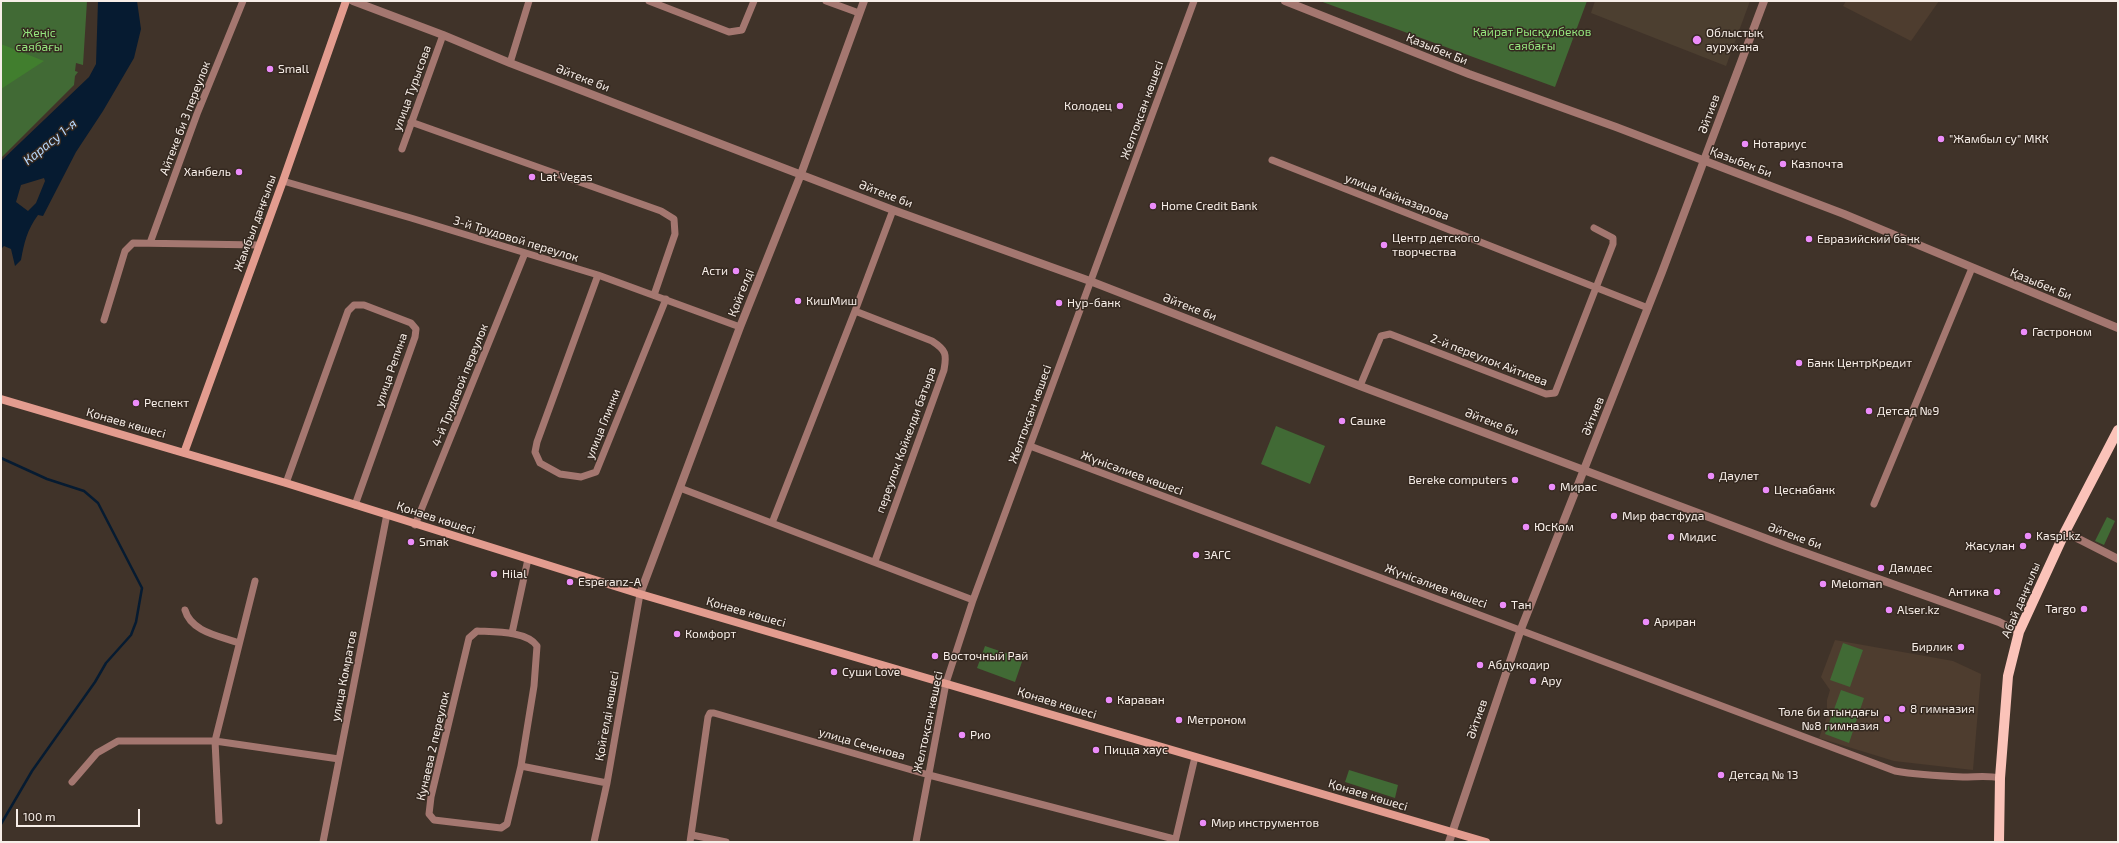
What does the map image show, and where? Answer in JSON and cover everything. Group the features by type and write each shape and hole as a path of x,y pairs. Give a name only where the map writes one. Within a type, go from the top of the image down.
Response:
{"main road":[{"name":"Жамбыл даңғылы","path":"184,453 283,181 346,1"},
{"name":"Қонаев көшесі","path":"1,399 355,504 415,525 640,594 1486,842"},
{"name":"Абай даңғылы","path":"1999,842 2000,778 2008,676 2019,632 2065,532 2118,430"}],"street":[{"name":"Айтеке би 3 переулок","path":"150,243 197,114 243,1"},
{"name":"Әйтеке би","path":"353,1 443,35 510,64 893,210 1090,281 1360,386 1786,546 1999,622 2019,632"},
{"path":"510,64 529,1"},
{"path":"650,1 729,32 742,30 754,1"},
{"path":"826,1 860,13"},
{"name":"Қойгелді","path":"640,594 740,327 801,174 864,1"},
{"name":"Желтоқсан көшесі","path":"916,842 946,683 973,600 1194,1"},
{"name":"Қазыбек Би","path":"1284,1 1468,74 1705,160 1844,214 2118,328"},
{"name":"Әйтиев","path":"1449,842 1521,629 1648,308 1764,1"},
{"name":"улица Турысова","path":"402,148 443,35"},
{"path":"411,122 661,211 674,219 675,234 654,295"},
{"name":"улица Кайназарова","path":"1272,160 1648,308"},
{"name":"3-й Трудовой переулок","path":"283,181 598,275 740,327"},
{"path":"772,523 856,311 893,210"},
{"name":"2-й переулок Айтиева","path":"1360,386 1381,336 1390,334 1546,394 1555,393 1613,244 1613,238 1594,228"},
{"path":"104,320 125,251 133,243 260,245"},
{"name":"4-й Трудовой переулок","path":"415,525 525,253"},
{"path":"1874,504 1972,268"},
{"name":"улица Глинки","path":"598,275 537,442 535,452 540,463 560,474 581,477 596,472 666,299"},
{"name":"улица Репина","path":"286,483 348,312 354,305 364,305 411,323 416,329 415,337 355,504"},
{"name":"переулок Койкелди батыра","path":"856,311 932,341 941,347 946,357 944,370 875,561"},
{"name":"Жүнісәлиев көшесі","path":"1030,446 1521,629 1730,710 1895,771 1923,776 1973,777 1987,775 2000,778"},
{"path":"680,488 875,561 973,600"},
{"name":"улица Комратов","path":"322,842 340,759 387,514"},
{"path":"2065,532 2118,559"},
{"path":"512,633 528,559"},
{"path":"219,821 215,741 255,581"},
{"name":"Қойгелді көшесі","path":"594,842 607,783 640,594"},
{"path":"185,610 187,618 196,627 239,643"},
{"name":"Кунаева 2 переулок","path":"477,631 512,633 534,642 537,646 534,686 521,766 507,824 505,826 501,828 434,820 430,817 431,797 469,638 477,631"},
{"name":"улица Сеченова","path":"726,842 691,838 708,717 710,713 929,775 1174,840"},
{"path":"72,782 97,753 118,741 215,741 340,759"},
{"path":"1174,840 1195,757"},
{"path":"521,766 607,783"}],"shaded area":[{"name":"Облыстық аурухана","path":"1595,1 1750,1 1726,66 1591,13"},
{"path":"1846,1 1939,1 1911,41 1843,6"},
{"name":"8 гимназия","path":"1835,640 1953,661 1981,674 1973,770 1894,761 1819,738 1827,717 1827,700 1830,690 1821,677"}],"green space":[{"name":"Жеңіс саябағы","path":"1,1 87,1 83,65 76,63 75,71 78,72 75,76 74,85 1,158"},
{"name":"Қайрат Рысқұлбеков саябағы","path":"1320,1 1587,1 1555,87"},
{"path":"1,44 44,61 1,89"},
{"path":"1276,426 1325,446 1310,484 1261,464"},
{"path":"2107,517 2115,521 2104,545 2095,541"},
{"path":"1843,643 1863,650 1850,687 1830,680"},
{"path":"985,646 1023,659 1015,682 977,668"},
{"path":"1841,690 1864,698 1849,743 1825,734"},
{"path":"1349,770 1398,785 1395,798 1345,782"}],"water":[{"name":"Карасу 1-я","path":"98,1 137,1 141,29 134,58 103,111 76,152 43,216 38,215 31,226 25,242 21,260 15,266 11,249 4,246 1,249 1,161 89,77 96,64","holes":["44,178 45,181 36,203 28,211 16,202 21,185"]}],"waterway":[{"path":"1,458 47,479 84,491 98,503 142,588 136,622 131,635 106,663 95,682 32,771 1,824"}],"place":[{"name":"Облыстық аурухана","path":"1697,40"},
{"name":"Small","path":"270,69"},
{"name":"Колодец","path":"1120,106"},
{"name":"\"Жамбыл су\" МКК","path":"1941,139"},
{"name":"Нотариус","path":"1745,144"},
{"name":"Казпочта","path":"1783,164"},
{"name":"Ханбель","path":"239,172"},
{"name":"Lat Vegas","path":"532,177"},
{"name":"Home Credit Bank","path":"1153,206"},
{"name":"Евразийский банк","path":"1809,239"},
{"name":"Центр детского творчества","path":"1384,245"},
{"name":"Асти","path":"736,271"},
{"name":"КишМиш","path":"798,301"},
{"name":"Нур-банк","path":"1059,303"},
{"name":"Гастроном","path":"2024,332"},
{"name":"Банк ЦентрКредит","path":"1799,363"},
{"name":"Респект","path":"136,403"},
{"name":"Детсад №9","path":"1869,411"},
{"name":"Сашке","path":"1342,421"},
{"name":"Даулет","path":"1711,476"},
{"name":"Bereke computers","path":"1515,480"},
{"name":"Мирас","path":"1552,487"},
{"name":"Цеснабанк","path":"1766,490"},
{"name":"Мир фастфуда","path":"1614,516"},
{"name":"ЮсКом","path":"1526,527"},
{"name":"Kaspi.kz","path":"2028,536"},
{"name":"Мидис","path":"1671,537"},
{"name":"Smak","path":"411,542"},
{"name":"Жасулан","path":"2023,546"},
{"name":"ЗАГС","path":"1196,555"},
{"name":"Дамдес","path":"1881,568"},
{"name":"Hilal","path":"494,574"},
{"name":"Esperanz-A","path":"570,582"},
{"name":"Meloman","path":"1823,584"},
{"name":"Антика","path":"1997,592"},
{"name":"Тан","path":"1503,605"},
{"name":"Targo","path":"2084,609"},
{"name":"Alser.kz","path":"1889,610"},
{"name":"Ариран","path":"1646,622"},
{"name":"Комфорт","path":"677,634"},
{"name":"Бирлик","path":"1961,647"},
{"name":"Восточный Рай","path":"935,656"},
{"name":"Абдукодир","path":"1480,665"},
{"name":"Суши Love","path":"834,672"},
{"name":"Ару","path":"1533,681"},
{"name":"Караван","path":"1109,700"},
{"name":"8 гимназия","path":"1902,709"},
{"name":"Төле би атындағы №8 гимназия","path":"1887,719"},
{"name":"Метроном","path":"1179,720"},
{"name":"Рио","path":"962,735"},
{"name":"Пицца хаус","path":"1096,750"},
{"name":"Детсад № 13","path":"1721,775"},
{"name":"Мир инструментов","path":"1203,823"}]}
